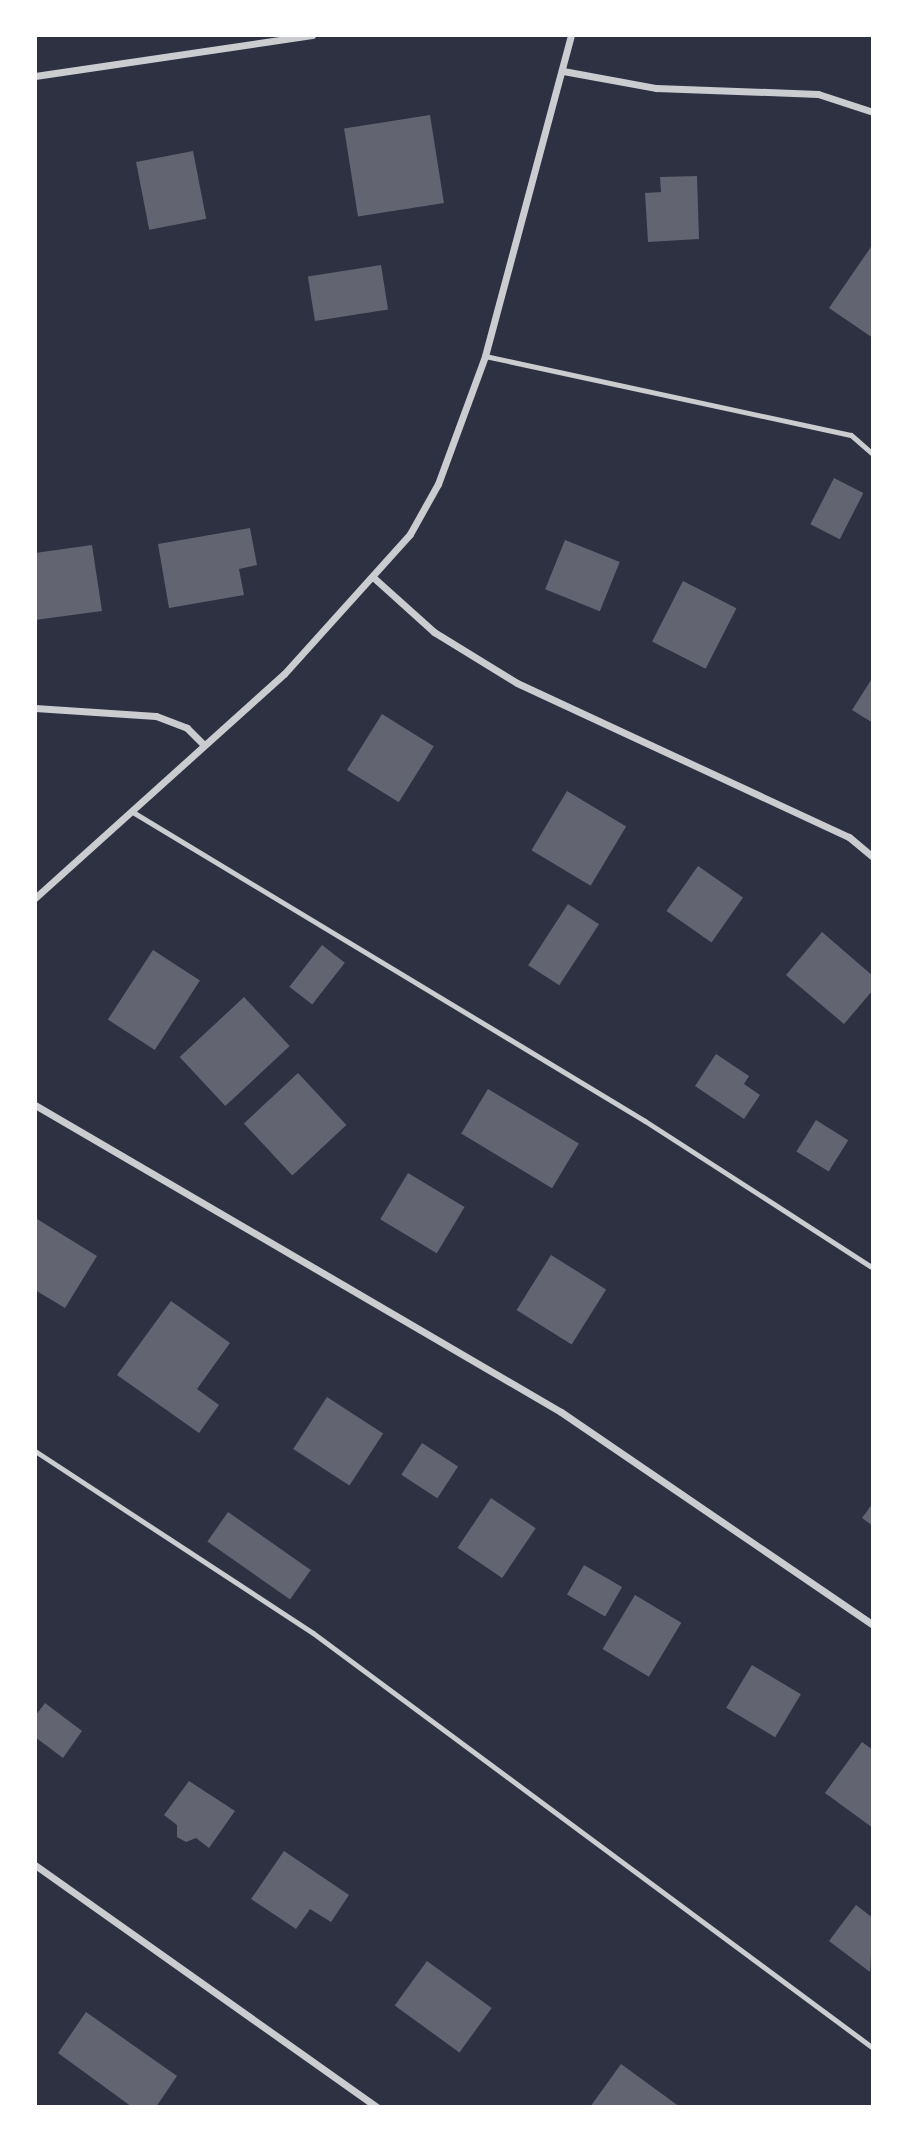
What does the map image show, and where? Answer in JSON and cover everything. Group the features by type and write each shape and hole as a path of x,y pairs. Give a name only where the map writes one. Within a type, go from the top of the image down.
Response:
{"street":[{"path":"35,76 312,35"},
{"path":"35,898 203,744 284,674 374,578 438,484 485,356 571,35"},
{"path":"563,71 656,88 818,94 873,112"},
{"path":"374,578 434,632 517,683 849,837 873,857"},
{"path":"35,708 156,716 187,728 203,744"},
{"path":"35,1105 561,1412 873,1625"},
{"path":"35,1865 377,2107"}],"lane":[{"path":"485,356 851,435 873,454"},
{"path":"130,810 645,1121 873,1268"},
{"path":"35,1451 313,1633 873,2048"}],"building":[{"path":"430,115 444,203 358,217 344,129"},
{"path":"193,151 206,219 149,230 136,162"},
{"path":"697,176 699,239 648,242 645,193 661,192 660,177"},
{"path":"873,244 873,338 829,308"},
{"path":"381,265 388,309 315,321 308,277"},
{"path":"834,478 863,493 840,539 810,524"},
{"path":"250,528 257,565 239,569 244,595 169,608 158,544"},
{"path":"565,540 620,562 600,611 545,589"},
{"path":"92,545 102,611 35,620 35,553"},
{"path":"683,581 736,608 706,669 652,642"},
{"path":"873,677 873,723 852,710"},
{"path":"382,714 434,746 399,802 347,770"},
{"path":"567,791 626,827 591,886 531,850"},
{"path":"698,866 743,898 712,943 666,911"},
{"path":"568,904 599,924 559,985 528,965"},
{"path":"822,932 873,976 873,990 844,1024 786,975"},
{"path":"322,945 345,963 312,1005 289,987"},
{"path":"153,950 200,980 155,1050 108,1020"},
{"path":"244,997 290,1046 225,1106 180,1057"},
{"path":"716,1054 749,1076 744,1084 760,1095 744,1119 695,1086"},
{"path":"298,1073 346,1125 292,1175 244,1123"},
{"path":"488,1089 579,1144 552,1188 461,1134"},
{"path":"816,1120 848,1140 829,1172 796,1151"},
{"path":"408,1173 465,1207 437,1253 380,1219"},
{"path":"37,1219 97,1256 65,1308 35,1290"},
{"path":"551,1255 606,1289 572,1345 517,1310"},
{"path":"171,1301 230,1343 197,1389 219,1405 199,1433 117,1375"},
{"path":"327,1397 383,1433 349,1485 293,1449"},
{"path":"422,1443 458,1466 437,1498 401,1475"},
{"path":"491,1498 536,1528 502,1578 457,1548"},
{"path":"873,1503 873,1526 862,1518"},
{"path":"228,1512 311,1570 290,1599 207,1541"},
{"path":"584,1565 622,1587 605,1616 567,1594"},
{"path":"635,1595 681,1623 649,1677 603,1649"},
{"path":"752,1665 801,1694 775,1737 726,1708"},
{"path":"45,1703 82,1731 63,1758 35,1737 35,1716"},
{"path":"862,1742 873,1750 873,1828 825,1793"},
{"path":"189,1781 235,1811 209,1848 196,1838 186,1842 177,1837 177,1825 164,1815"},
{"path":"284,1851 349,1895 331,1922 310,1909 296,1929 251,1899"},
{"path":"856,1905 873,1918 870,1972 829,1941"},
{"path":"427,1961 492,2008 459,2053 395,2005"},
{"path":"86,2012 177,2076 156,2107 132,2107 58,2053"},
{"path":"621,2064 680,2107 590,2107"}]}
